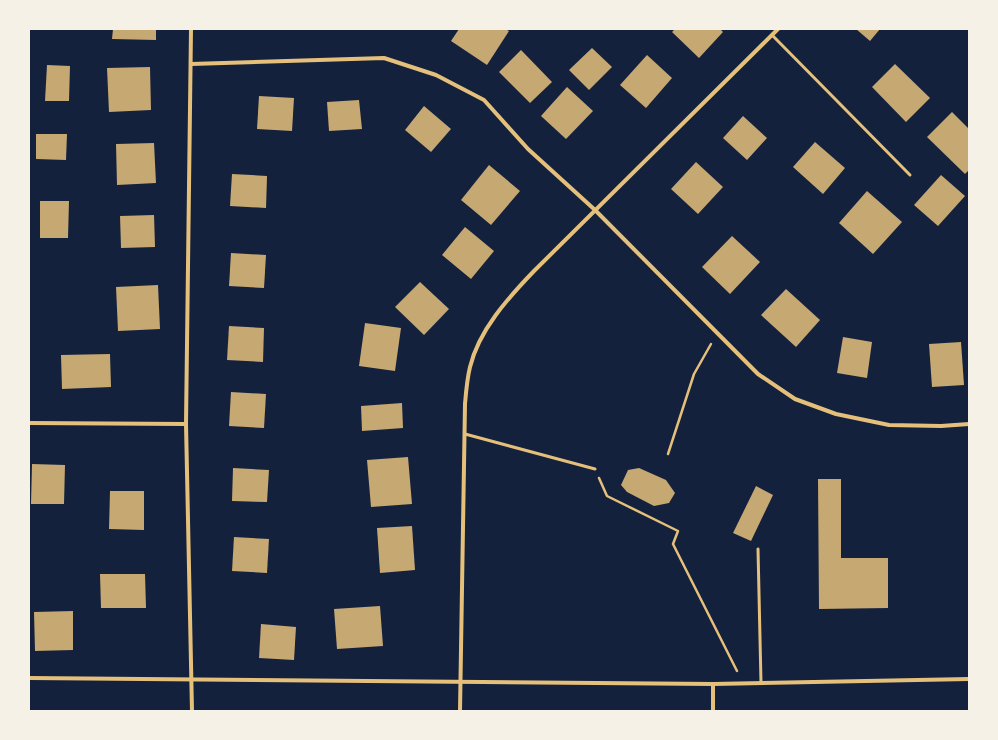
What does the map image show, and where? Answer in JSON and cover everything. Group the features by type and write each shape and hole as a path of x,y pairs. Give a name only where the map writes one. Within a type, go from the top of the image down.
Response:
{"street":[{"path":"191,29 186,424 193,680 192,711"},
{"path":"460,711 465,404 470,367 486,328 507,300 595,210 778,29"},
{"path":"191,64 384,58 436,75 484,100 528,149 595,210 758,374 788,395 836,414 889,425 941,426 969,424"},
{"path":"29,423 186,424"},
{"path":"29,678 713,684 969,679"},
{"path":"713,684 713,711"}],"lane":[{"path":"772,35 910,175"},
{"path":"464,434 595,469"},
{"path":"758,549 761,683"}],"path":[{"path":"668,454 694,374 718,334"},
{"path":"595,469 607,496 678,531 673,544 743,684"}],"building":[{"path":"113,29 156,29 156,40 112,39"},
{"path":"459,29 505,29 509,31 487,65 451,41"},
{"path":"675,29 720,29 723,32 699,58 672,32"},
{"path":"856,29 880,29 870,41"},
{"path":"592,48 612,67 589,90 569,70"},
{"path":"521,50 552,82 530,103 499,72"},
{"path":"647,55 672,78 646,108 620,85"},
{"path":"895,64 930,98 906,122 872,87"},
{"path":"47,65 70,66 69,101 45,101"},
{"path":"150,67 151,110 109,112 107,68"},
{"path":"567,87 593,111 566,139 541,116"},
{"path":"259,96 294,98 292,131 257,129"},
{"path":"359,100 362,129 329,131 327,102"},
{"path":"424,106 451,129 431,152 405,130"},
{"path":"952,112 969,129 969,170 965,174 927,137"},
{"path":"743,116 767,138 747,160 723,138"},
{"path":"36,134 67,134 66,160 36,159"},
{"path":"815,142 845,168 823,194 793,167"},
{"path":"154,143 156,183 117,185 116,144"},
{"path":"696,162 723,187 698,214 671,189"},
{"path":"489,165 520,191 491,225 461,200"},
{"path":"232,174 267,176 266,208 230,206"},
{"path":"941,175 965,196 938,226 914,205"},
{"path":"867,191 902,222 873,254 839,223"},
{"path":"40,201 69,201 68,238 40,238"},
{"path":"154,215 155,247 121,248 120,216"},
{"path":"465,227 494,251 471,279 442,255"},
{"path":"732,236 760,262 730,294 702,267"},
{"path":"231,253 266,255 264,288 229,286"},
{"path":"420,282 449,309 424,335 395,307"},
{"path":"158,285 160,329 118,331 116,287"},
{"path":"786,289 820,320 796,347 761,315"},
{"path":"365,323 401,328 395,371 359,366"},
{"path":"229,326 264,328 263,362 227,360"},
{"path":"843,337 872,342 867,378 837,373"},
{"path":"961,342 964,385 932,387 929,344"},
{"path":"110,354 111,387 62,389 61,355"},
{"path":"231,392 266,394 264,428 229,426"},
{"path":"402,403 403,428 362,431 361,406"},
{"path":"408,457 412,504 371,507 367,460"},
{"path":"32,464 65,465 64,504 31,504"},
{"path":"233,468 269,470 267,502 232,501"},
{"path":"639,468 666,480 675,493 669,503 654,506 627,492 621,485 628,470"},
{"path":"818,479 841,479 841,558 888,558 888,608 819,609"},
{"path":"756,486 773,495 751,541 733,533"},
{"path":"110,491 144,491 144,530 109,529"},
{"path":"412,526 415,570 380,573 377,528"},
{"path":"234,537 269,539 267,573 232,571"},
{"path":"100,574 145,574 146,608 101,608"},
{"path":"380,606 383,646 337,649 334,609"},
{"path":"73,611 73,650 35,651 34,612"},
{"path":"261,624 296,627 294,660 259,658"}]}
